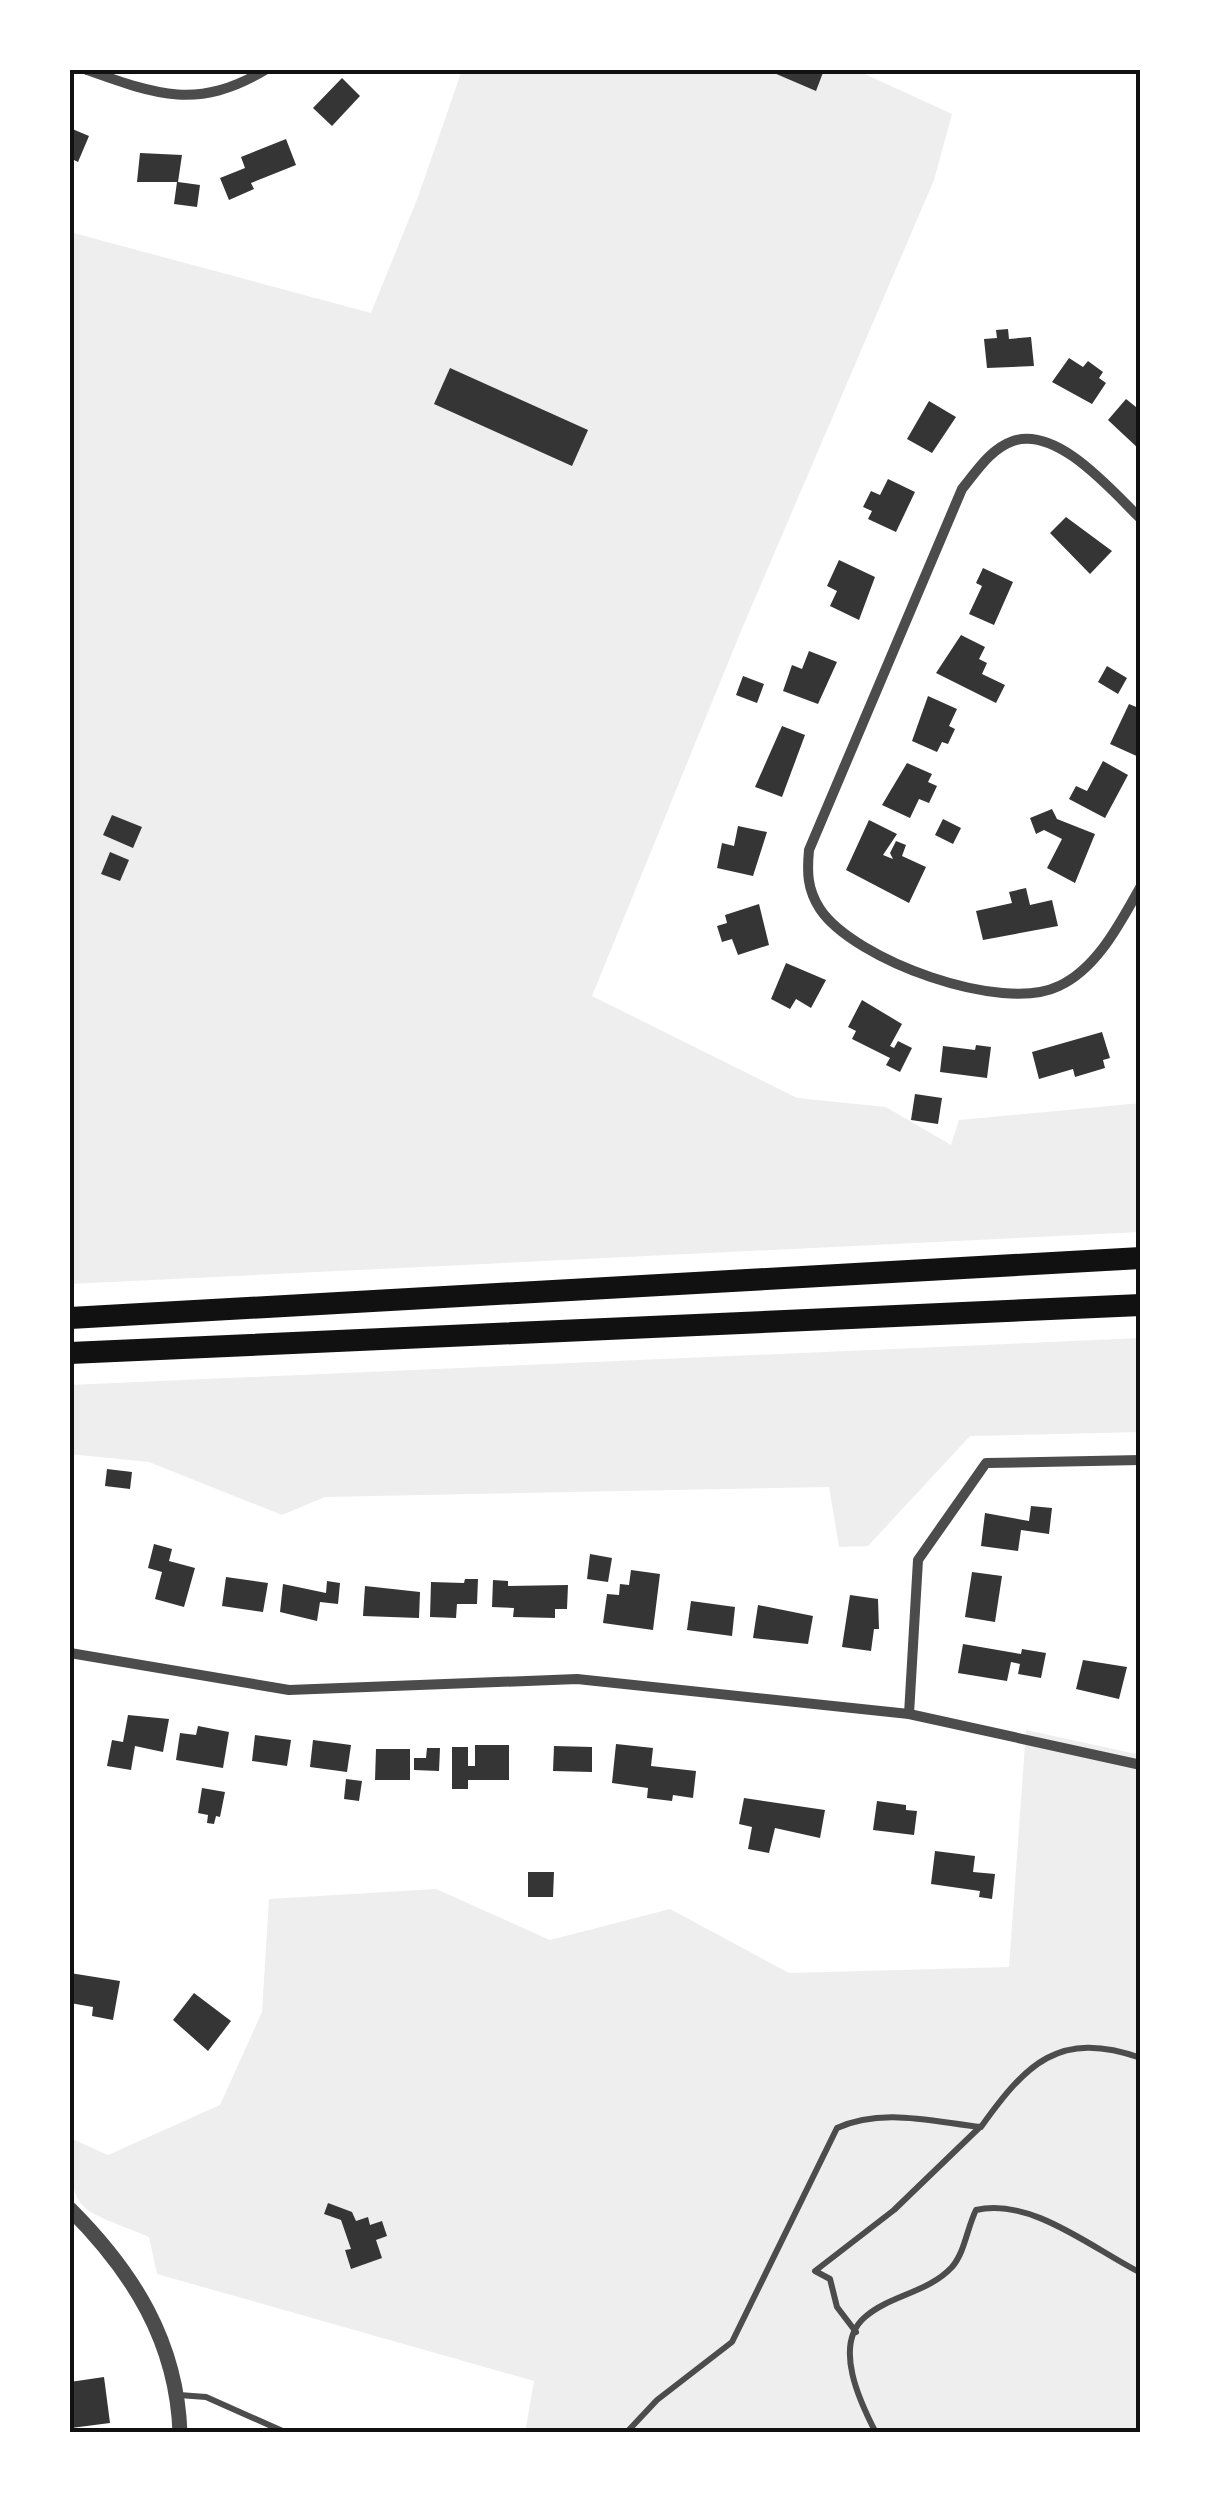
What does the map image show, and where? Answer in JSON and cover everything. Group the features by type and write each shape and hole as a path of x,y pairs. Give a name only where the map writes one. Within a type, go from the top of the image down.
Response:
{"highway":[{"path":"70,1318 1141,1258"},
{"path":"70,1353 1141,1305"}],"street":[{"path":"86,70 178,96 228,92 265,70"},
{"path":"1141,519 1087,467 1054,445 1014,440 986,459 962,489 816,832 809,850 807,882 821,910 847,936 904,966 1012,996 1058,987 1088,964 1119,926 1141,886"},
{"path":"910,1714 918,1560 986,1464 1141,1460"},
{"path":"70,1654 289,1690 577,1679 910,1714 1141,1765"},
{"path":"70,2208 122,2266 147,2306 178,2395 180,2433"}],"lane":[{"path":"856,2332 837,2307 830,2280 816,2271 894,2210 981,2127 1017,2077 1040,2058 1075,2048 1116,2048 1141,2058"},
{"path":"626,2433 657,2400 732,2342 837,2128 857,2118 887,2117 981,2127"},
{"path":"876,2433 856,2392 851,2342 863,2318 932,2284 950,2268 961,2255 976,2210 992,2206 1019,2211 1141,2273"},
{"path":"178,2395 206,2397 286,2433"}],"shaded area":[{"path":"462,70 856,70 952,114 934,180 741,631 592,996 797,1098 886,1107 951,1145 959,1120 1141,1103 1141,1232 70,1284 70,232 371,313 418,197"},
{"path":"1141,1338 1141,1432 970,1436 868,1546 839,1547 829,1487 325,1497 282,1515 149,1462 70,1454 70,1385"},
{"path":"1026,1730 1141,1755 1141,2433 525,2433 534,2381 157,2274 149,2237 94,2214 77,2197 70,2138 108,2155 220,2105 262,2012 269,1899 436,1889 550,1940 670,1909 789,1973 1009,1967"}],"building":[{"path":"767,70 824,70 816,91"},
{"path":"342,78 360,96 332,126 313,108"},
{"path":"70,128 89,136 78,162 70,158"},
{"path":"286,139 296,165 251,183 254,189 229,200 220,178 245,168 241,157"},
{"path":"140,153 182,155 178,182 200,185 197,207 174,204 177,182 137,182"},
{"path":"1008,329 1009,339 1031,337 1034,366 987,368 984,339 997,338 996,330"},
{"path":"1069,358 1083,367 1088,361 1103,372 1099,378 1106,383 1092,404 1052,382"},
{"path":"450,368 588,430 572,466 434,404"},
{"path":"1126,399 1141,411 1141,451 1108,420"},
{"path":"929,401 956,417 932,453 907,439"},
{"path":"888,479 915,492 896,532 868,519 872,511 863,507 871,491 880,495"},
{"path":"1066,517 1112,551 1090,574 1050,533"},
{"path":"839,560 875,577 859,620 830,606 837,591 827,586"},
{"path":"983,568 1013,582 994,625 969,614 982,586 976,583"},
{"path":"961,635 985,647 979,659 987,663 982,674 1005,685 996,703 936,673"},
{"path":"809,651 837,662 818,704 783,691 792,665 802,669"},
{"path":"1107,666 1127,678 1118,694 1098,682"},
{"path":"743,676 764,684 757,703 736,695"},
{"path":"928,696 957,709 949,726 955,729 948,744 942,742 937,752 912,741"},
{"path":"1129,704 1141,709 1141,758 1110,744"},
{"path":"782,726 805,735 782,797 755,787"},
{"path":"1103,761 1128,775 1105,818 1069,799 1076,786 1087,791"},
{"path":"907,763 932,774 928,782 937,786 929,803 919,799 910,818 882,805"},
{"path":"1052,809 1057,819 1095,834 1075,883 1047,868 1062,839 1044,830 1036,834 1030,818"},
{"path":"112,815 142,827 133,848 103,835"},
{"path":"943,819 961,828 953,844 935,835"},
{"path":"869,820 897,834 883,855 893,859 890,853 896,841 906,845 902,856 926,867 909,903 846,870"},
{"path":"738,826 767,832 753,876 717,868 722,843 734,846"},
{"path":"110,852 129,860 120,881 101,874"},
{"path":"1026,888 1030,905 1052,900 1058,926 983,940 976,911 1012,903 1009,892"},
{"path":"759,904 769,945 738,955 732,939 722,942 717,926 727,923 725,915"},
{"path":"786,963 826,980 811,1008 796,999 790,1009 771,999"},
{"path":"862,1000 902,1024 890,1046 894,1048 898,1041 912,1048 900,1072 886,1065 890,1058 852,1039 856,1031 848,1027"},
{"path":"1102,1032 1110,1058 1103,1060 1105,1068 1075,1077 1073,1069 1039,1079 1032,1052"},
{"path":"976,1045 991,1047 987,1078 940,1072 943,1046 975,1050"},
{"path":"915,1094 942,1098 938,1124 911,1120"},
{"path":"107,1469 132,1472 130,1489 105,1486"},
{"path":"1031,1506 1052,1508 1049,1534 1021,1530 1018,1551 981,1546 985,1513 1029,1521"},
{"path":"154,1544 172,1549 169,1561 195,1568 184,1607 155,1599 162,1572 148,1568"},
{"path":"590,1554 612,1558 608,1582 587,1579"},
{"path":"631,1570 660,1574 653,1630 603,1623 607,1594 619,1595 620,1584 629,1585"},
{"path":"972,1572 1002,1576 995,1622 965,1617"},
{"path":"226,1577 268,1583 263,1612 222,1606"},
{"path":"465,1579 478,1579 477,1604 457,1604 456,1618 430,1617 431,1582 464,1583"},
{"path":"493,1580 508,1581 508,1586 568,1585 567,1609 555,1609 555,1618 513,1617 514,1608 492,1607"},
{"path":"327,1581 340,1583 338,1604 320,1602 317,1621 280,1612 283,1584 326,1593"},
{"path":"365,1586 420,1592 419,1618 363,1616"},
{"path":"850,1595 878,1599 879,1629 874,1629 871,1651 842,1647"},
{"path":"691,1601 735,1607 732,1636 687,1630"},
{"path":"758,1605 813,1616 808,1644 753,1638"},
{"path":"963,1644 1021,1654 1022,1649 1046,1653 1041,1678 1018,1674 1020,1664 1011,1662 1007,1681 958,1673"},
{"path":"1083,1660 1127,1667 1119,1699 1076,1689"},
{"path":"128,1715 169,1719 163,1752 135,1746 131,1770 107,1766 112,1740 123,1742"},
{"path":"198,1726 229,1732 223,1768 176,1760 180,1733 196,1735"},
{"path":"255,1735 291,1740 287,1766 252,1761"},
{"path":"313,1740 351,1745 347,1772 310,1767"},
{"path":"616,1744 653,1748 651,1766 696,1771 693,1798 647,1798 648,1788 612,1783"},
{"path":"475,1745 509,1745 509,1780 468,1780 468,1789 452,1789 452,1747 468,1747 468,1766 475,1766"},
{"path":"554,1746 592,1747 592,1772 553,1771"},
{"path":"427,1748 440,1748 439,1771 414,1770 414,1758 426,1758"},
{"path":"376,1749 410,1749 410,1780 375,1780"},
{"path":"346,1779 362,1781 359,1801 344,1799"},
{"path":"202,1788 225,1792 220,1817 216,1816 214,1824 207,1823 208,1815 198,1813"},
{"path":"744,1798 825,1810 820,1838 775,1828 769,1853 748,1849 752,1827 739,1824"},
{"path":"877,1801 906,1805 906,1810 917,1811 914,1835 873,1830"},
{"path":"935,1851 975,1856 973,1872 995,1874 992,1899 979,1897 980,1891 931,1884"},
{"path":"528,1872 554,1872 553,1897 528,1897"},
{"path":"70,1973 120,1981 113,2020 92,2016 93,2007 70,2003"},
{"path":"194,1993 231,2021 208,2051 173,2020"},
{"path":"328,2203 352,2212 356,2221 368,2217 370,2225 382,2221 387,2236 376,2240 382,2258 351,2269 345,2250 351,2249 341,2220 324,2214"},
{"path":"104,2377 110,2423 71,2428 70,2382"}]}
